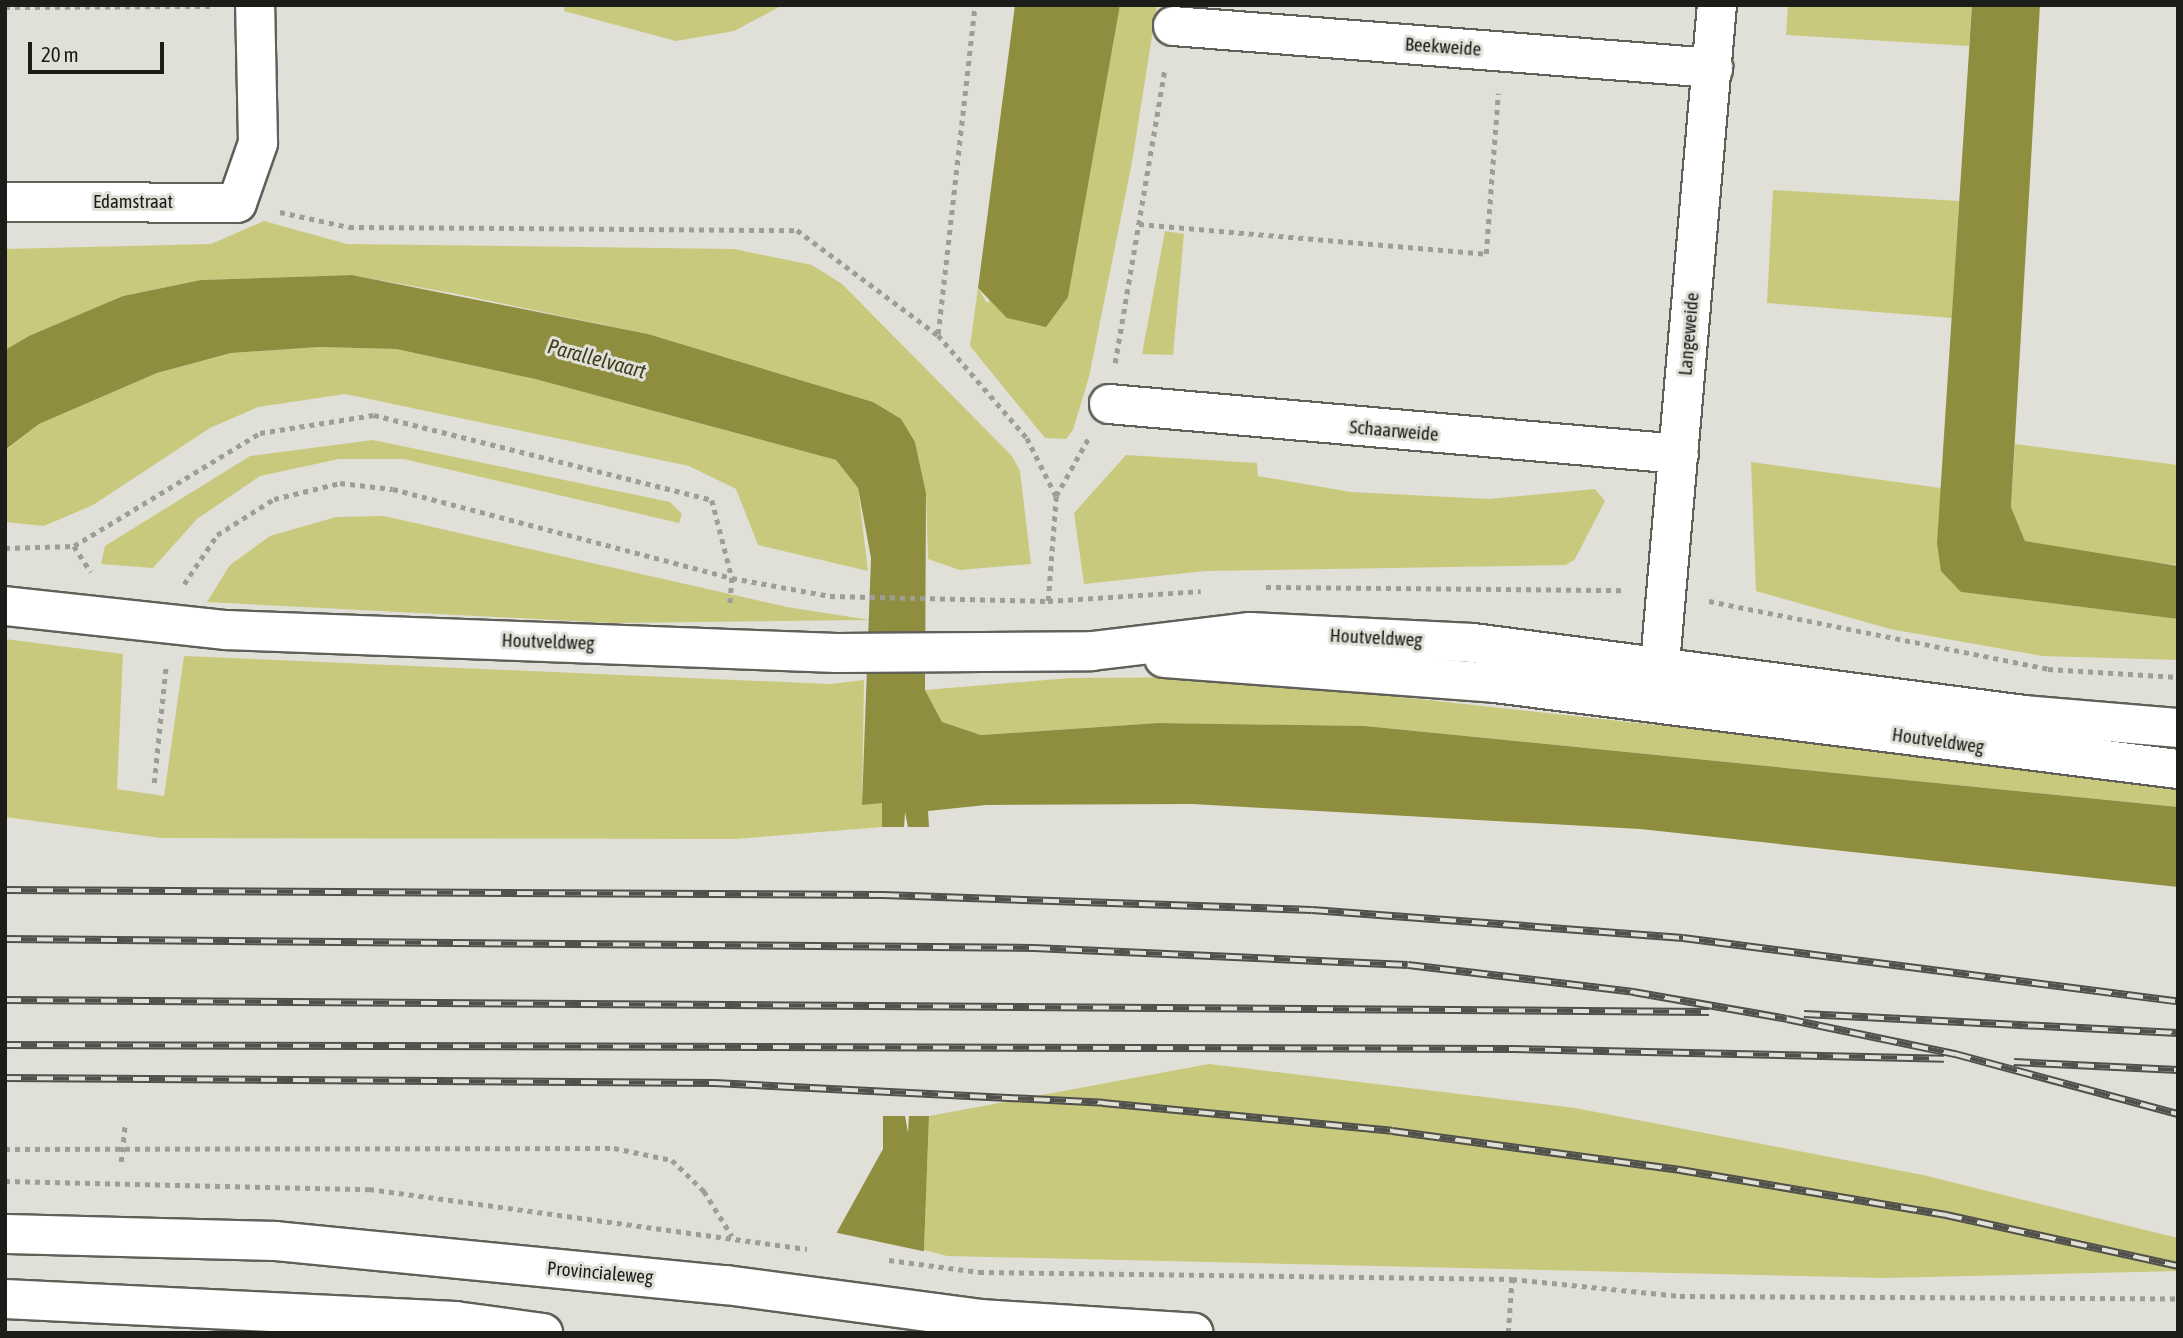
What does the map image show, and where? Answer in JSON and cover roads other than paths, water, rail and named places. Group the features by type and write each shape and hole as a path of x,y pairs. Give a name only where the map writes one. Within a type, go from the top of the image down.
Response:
{"street":[{"name":"Edamstraat","path":"5,202 243,192 258,143 255,5"},
{"name":"Langeweide","path":"1660,663 1717,5"},
{"name":"Beekweide","path":"1172,26 1713,68"},
{"name":"Schaarweide","path":"1109,404 1679,454"},
{"name":"Houtveldweg","path":"5,606 226,630 838,653 1092,651 1495,682 2178,769"},
{"name":"Houtveldweg","path":"1092,651 1250,632 1473,643 1660,663 2024,715 2178,727"},
{"path":"1657,703 1660,663"},
{"name":"Provincialeweg","path":"5,1234 275,1241 726,1285 980,1319 1194,1333"},
{"path":"5,1299 543,1333"}],"water":[{"path":"1015,5 1120,5 1068,297 1046,327 1007,318 978,288"},
{"path":"1972,5 2040,5 2011,507 2025,541 2178,566 2178,619 1961,592 1941,571 1937,543"},
{"name":"Parallelvaart","path":"352,275 648,334 873,402 901,419 915,442 926,493 925,690 942,722 981,735 1158,723 1365,726 2178,807 2178,887 1640,829 1192,804 986,805 928,811 929,827 908,827 905,812 904,827 882,827 882,803 862,805 871,558 858,488 836,460 535,379 396,349 319,347 231,353 157,373 39,424 5,450 5,350 29,336 123,296 201,280"},
{"path":"883,1116 905,1116 908,1133 909,1116 929,1116 924,1250 907,1333 817,1333 837,1232 883,1149"}],"railway":[{"path":"5,890 883,895 1312,910 1683,938 2178,1001"},
{"path":"5,939 1034,948 1408,965 1633,992 1787,1019 1955,1054 2178,1114"},
{"path":"5,1000 1709,1012"},
{"path":"1804,1014 2178,1033"},
{"path":"5,1045 1513,1049 1944,1059"},
{"path":"2014,1062 2178,1070"},
{"path":"5,1078 714,1083 1103,1103 1392,1131 1680,1170 1946,1215 2178,1266"}]}
